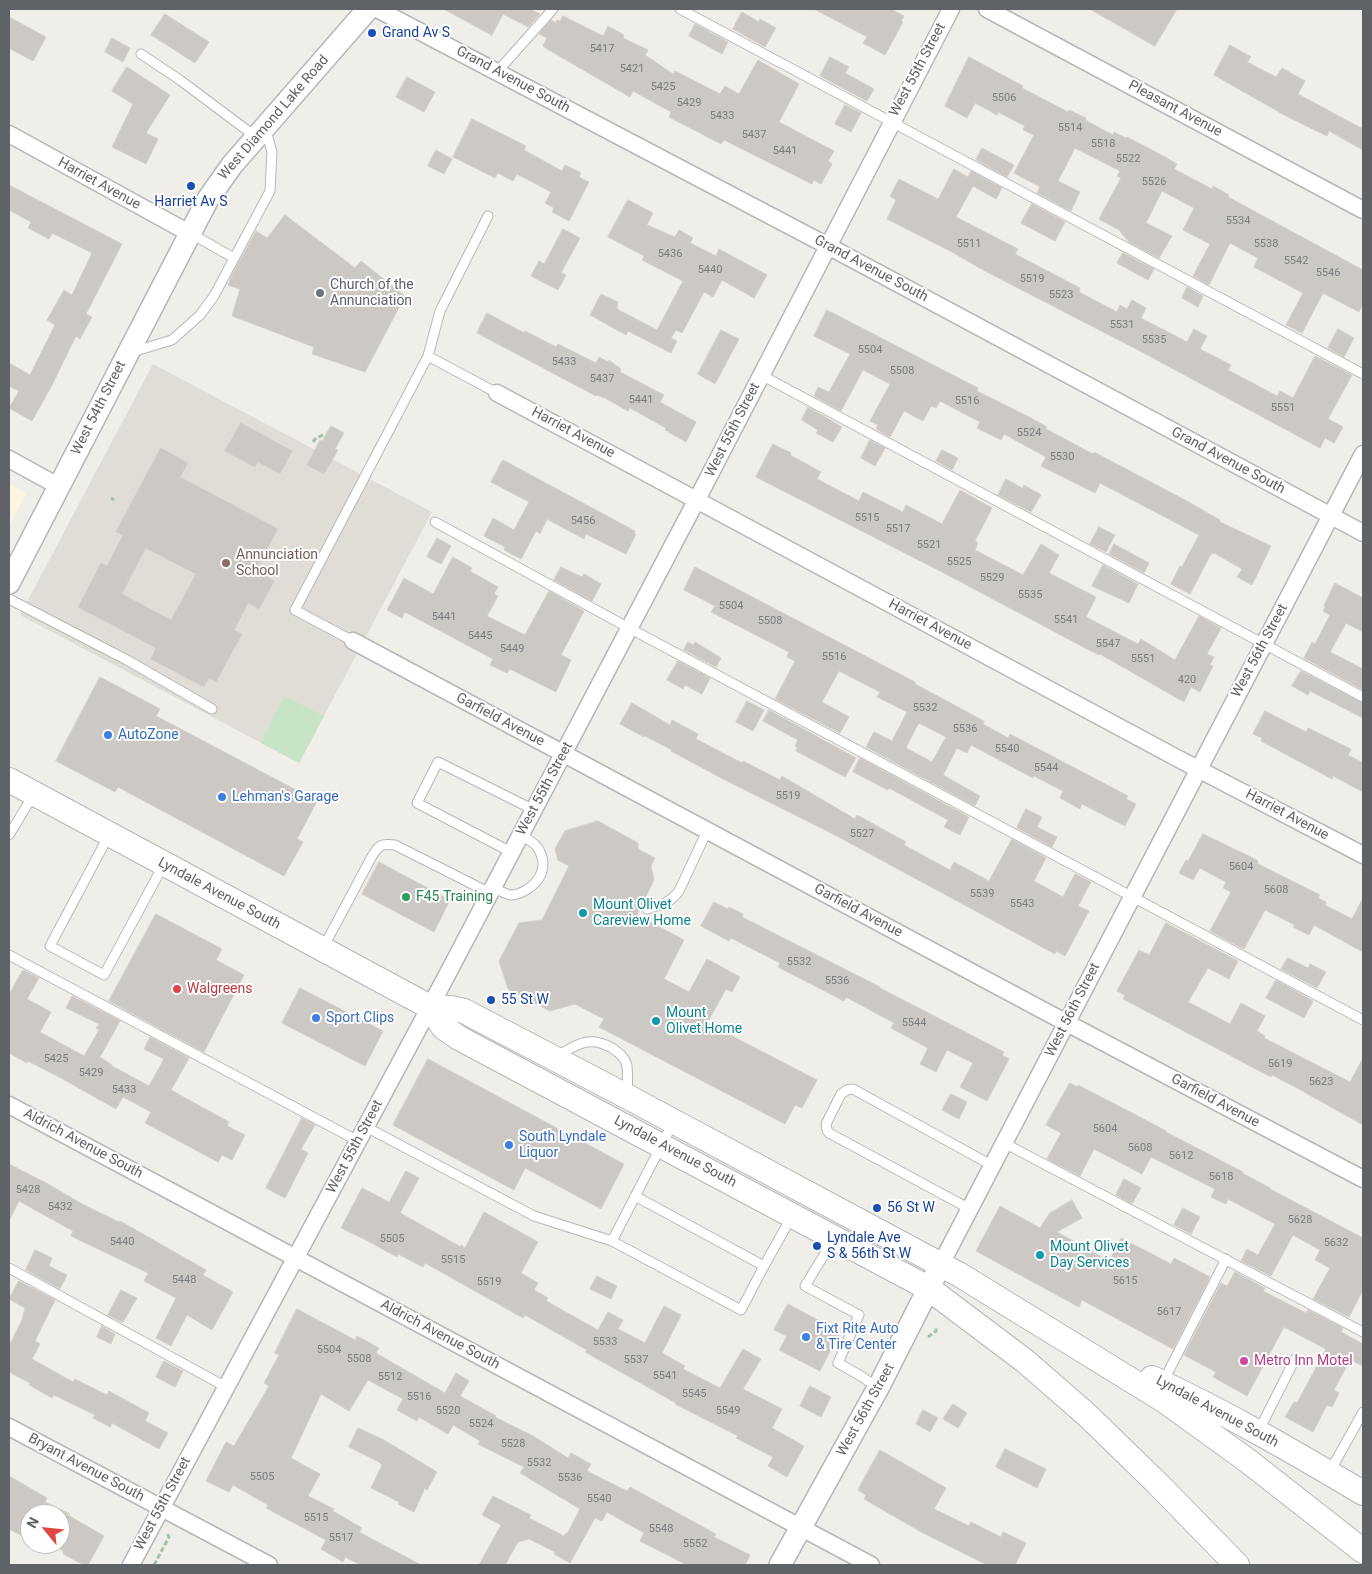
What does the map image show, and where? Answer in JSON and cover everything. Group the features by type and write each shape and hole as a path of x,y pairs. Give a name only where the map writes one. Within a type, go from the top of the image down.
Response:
{"main road":[{"name":"Lyndale Avenue South","path":"9,780 430,1007 452,1008 464,1011 628,1096 941,1264 1067,1341 1159,1389 1208,1405 1363,1493"},
{"name":"Lyndale Avenue South","path":"430,1007 443,1027 459,1038 928,1288 997,1339 1087,1415 1237,1565"},
{"path":"1159,1389 1363,1551"}],"street":[{"name":"West Diamond Lake Road","path":"189,233 217,184 368,9"},
{"name":"Grand Avenue South","path":"377,9 828,246 1363,533"},
{"name":"West 55th Street","path":"130,1565 296,1258 534,810 951,9"},
{"name":"Pleasant Avenue","path":"987,9 1363,210"},
{"name":"Harriet Avenue","path":"9,134 189,233"},
{"name":"West 54th Street","path":"9,583 189,233"},
{"name":"Harriet Avenue","path":"497,393 1198,769 1363,855"},
{"name":"West 56th Street","path":"780,1565 878,1388 928,1288 1363,454"},
{"path":"9,459 58,486"},
{"name":"Garfield Avenue","path":"353,641 1363,1179"},
{"name":"Aldrich Avenue South","path":"9,1105 871,1565"},
{"name":"Bryant Avenue South","path":"9,1427 269,1565"}],"lane":[{"path":"497,72 553,9"},
{"path":"680,9 1363,374"},
{"path":"127,354 172,340 200,315 214,296 270,191 272,152 260,132 140,54"},
{"path":"353,641 295,610 428,356 440,311 488,216"},
{"path":"189,233 234,258"},
{"path":"428,356 497,393"},
{"path":"761,375 1363,697"},
{"path":"435,522 629,628 1363,1020"},
{"path":"9,599 127,660 212,709"},
{"path":"511,852 417,803 438,762 534,810"},
{"path":"9,836 34,794"},
{"path":"647,909 666,904 673,899 679,891 707,831"},
{"path":"110,834 50,946 104,975 164,864"},
{"path":"322,949 377,848 386,844 395,845 491,891 520,894 534,886 540,878 543,866 540,850 520,835"},
{"path":"9,955 362,1134 534,1216 612,1240 741,1310 792,1214"},
{"path":"554,1058 574,1047 592,1041 601,1042 621,1054 624,1058 627,1065 628,1096"},
{"path":"970,1209 829,1133 826,1124 841,1094 847,1090 854,1090 993,1166"},
{"path":"612,1240 674,1121"},
{"path":"1004,1143 1363,1332"},
{"path":"635,1196 764,1266"},
{"path":"831,1236 824,1255 805,1286 860,1315 838,1363 878,1388"},
{"path":"1159,1389 1226,1259"},
{"path":"9,1268 226,1387"},
{"path":"1258,1432 1295,1359"},
{"path":"1329,1473 1363,1412"}],"path":[{"path":"313,442 316,438 323,436"},
{"path":"154,1565 169,1537 167,1533"}],"shaded area":[{"name":"Annunciation School","path":"153,364 432,512 299,763 20,615"},
{"path":"9,484 26,493 9,526"}],"green space":[{"path":"284,696 324,716 299,763 261,743"}],"building":[{"path":"444,9 530,9 540,14 528,27 503,14 492,35"},
{"path":"814,9 891,9 904,16 901,21 903,22 885,55 863,43 867,37"},
{"path":"1090,9 1177,9 1155,46"},
{"path":"742,12 759,22 760,19 776,28 765,47 733,29"},
{"path":"165,14 209,42 195,63 151,35"},
{"path":"563,16 603,36 608,26 624,35 623,38 648,50 645,55 673,74 675,71 720,94 725,86 739,94 758,60 799,84 779,122 834,151 828,161 832,164 821,184 814,180 812,184 724,140 721,144 669,117 671,112 633,91 630,97 547,49 543,46 547,38 539,34 551,20 556,23"},
{"path":"9,17 46,37 33,61 9,48"},
{"path":"695,24 728,42 722,54 689,36"},
{"path":"112,38 130,48 123,62 105,52"},
{"path":"1230,45 1251,57 1247,62 1276,77 1282,68 1305,81 1298,94 1363,129 1363,150 1329,131 1327,136 1286,116 1214,75"},
{"path":"830,57 849,67 845,73 874,89 867,101 820,76"},
{"path":"969,57 1068,112 1069,110 1086,118 1085,120 1113,135 1114,132 1127,137 1167,158 1177,164 1174,169 1212,189 1213,186 1229,195 1228,197 1363,270 1363,303 1359,312 1323,293 1302,333 1286,325 1303,293 1254,267 1258,258 1230,243 1209,285 1193,276 1210,244 1183,230 1194,208 1162,191 1146,223 1172,236 1159,258 1129,242 1119,230 1099,219 1121,178 1117,176 1120,171 1075,148 1058,181 1080,192 1071,211 1037,193 1040,187 1014,173 1034,135 1023,130 1025,126 998,112 997,115 975,103 967,118 945,106"},
{"path":"127,67 170,95 146,133 158,139 146,164 112,147 133,104 112,91"},
{"path":"407,77 435,92 424,112 396,97"},
{"path":"845,105 861,113 851,132 835,124"},
{"path":"472,119 526,146 524,150 562,171 565,165 581,173 579,177 589,182 569,221 552,212 554,208 545,203 551,192 517,174 513,181 498,173 495,178 453,157"},
{"path":"982,148 1014,165 1007,177 976,160"},
{"path":"436,150 452,159 444,174 428,166"},
{"path":"954,169 968,177 971,171 1002,188 996,199 973,186 956,217 1018,249 1015,254 1080,288 1079,292 1117,312 1120,305 1127,309 1132,300 1146,308 1141,318 1187,342 1194,329 1207,336 1200,349 1231,365 1228,370 1277,396 1280,391 1293,398 1315,356 1352,375 1328,419 1343,427 1334,443 1325,438 1320,448 1140,351 887,219 896,200 890,196 899,179 938,199"},
{"path":"9,185 122,244 86,314 92,317 80,339 76,336 32,421 9,408 19,391 9,386 9,363 30,375 55,325 47,320 64,290 72,295 92,253 52,233 49,239 28,228 31,222 9,210"},
{"path":"628,200 653,213 647,225 675,237 679,230 693,238 690,243 716,256 719,249 767,275 754,298 722,280 713,297 704,292 682,333 676,330 671,338 677,341 671,353 628,331 626,335 590,315 601,294 618,302 617,309 657,330 683,281 642,260 644,256 608,237"},
{"path":"1032,204 1065,222 1055,241 1021,223"},
{"name":"Church of the Annunciation","path":"285,215 355,268 361,261 405,296 365,372 312,354 314,347 232,316 240,289 228,285 232,275 256,231 267,238"},
{"path":"563,229 580,238 561,273 566,275 558,290 531,276 539,261 544,264"},
{"path":"1123,253 1154,269 1148,280 1117,263"},
{"path":"1187,287 1203,296 1198,307 1182,298"},
{"path":"827,310 978,388 977,391 1031,418 1047,427 1046,429 1091,453 1094,454 1094,452 1185,500 1220,520 1220,522 1271,546 1252,585 1237,577 1242,569 1214,553 1211,554 1190,594 1171,584 1199,535 1100,483 1095,493 1041,466 1046,457 1004,434 1001,440 977,428 980,422 940,401 936,408 931,406 923,421 904,411 890,437 876,429 878,425 870,421 890,384 863,370 841,411 814,396 818,387 829,392 850,354 814,336"},
{"path":"487,313 524,333 525,331 556,347 558,344 596,363 599,357 608,362 609,360 621,369 620,372 664,395 660,402 696,422 686,442 665,430 666,428 630,408 628,411 605,398 596,396 477,333"},
{"path":"1338,329 1354,338 1344,357 1328,348"},
{"path":"721,330 739,339 715,384 698,374"},
{"path":"808,407 842,427 833,442 816,433 818,430 802,420"},
{"path":"241,423 292,451 280,474 258,462 255,467 225,451"},
{"path":"331,426 344,433 335,449 338,450 324,474 307,465 320,440 322,441"},
{"path":"870,440 885,448 875,466 861,458"},
{"path":"773,444 821,472 817,479 859,501 863,492 903,512 906,505 942,524 960,490 992,508 975,541 978,543 975,550 1023,575 1041,544 1059,555 1049,573 1096,597 1086,617 1138,644 1141,639 1175,660 1199,616 1221,628 1207,654 1214,657 1210,665 1213,666 1200,692 1191,687 1184,702 1100,654 1087,649 756,477"},
{"path":"161,448 188,463 180,477 278,529 255,571 274,581 259,609 248,603 234,630 242,634 216,682 209,678 204,687 151,659 156,648 78,607 101,563 107,566 123,535 116,532","holes":["146,548 196,574 171,620 122,594"]},
{"path":"942,450 958,458 952,470 936,461"},
{"path":"503,460 635,531 634,534 636,534 626,554 586,534 584,539 547,519 540,534 536,531 521,559 504,550 505,547 484,536 493,518 514,530 529,502 491,482"},
{"path":"1006,479 1022,488 1024,485 1041,495 1031,512 998,495"},
{"path":"1099,527 1115,535 1106,552 1090,544"},
{"path":"437,538 451,546 441,564 427,557"},
{"path":"1114,544 1149,563 1144,573 1109,554"},
{"path":"453,557 472,568 470,571 498,587 494,594 498,596 487,616 525,635 549,591 584,611 561,655 571,660 556,692 510,669 507,673 490,665 493,659 405,612 402,618 387,610 404,578 433,594"},
{"path":"1103,565 1138,584 1129,603 1092,586"},
{"path":"561,567 582,577 584,574 601,584 592,601 554,580"},
{"path":"695,567 915,682 915,684 984,721 983,724 1008,738 1010,734 1128,796 1126,799 1136,804 1125,826 1082,804 1080,809 1060,798 1063,791 1034,776 1033,778 971,745 967,753 957,748 943,775 980,796 975,806 866,747 874,732 892,741 907,712 877,697 880,692 839,671 822,702 849,717 840,733 775,699 795,661 787,657 789,652 711,612 715,606 684,590","holes":["919,723 946,737 932,762 906,748"]},
{"path":"1335,583 1363,598 1363,632 1346,623 1330,652 1363,669 1363,690 1304,658 1312,642 1315,644 1330,615 1323,611"},
{"path":"688,642 693,645 695,642 721,658 716,667 684,650"},
{"path":"678,661 710,678 702,694 685,685 683,689 667,680"},
{"path":"1301,671 1363,703 1363,718 1310,691 1308,695 1292,686"},
{"name":"Lehman's Garage","path":"100,677 160,709 156,716 317,801 297,839 303,842 284,876 118,787 115,792 56,761"},
{"path":"747,701 764,710 753,731 736,722"},
{"path":"632,703 670,725 672,720 698,734 696,739 742,763 743,761 780,780 782,776 855,819 857,815 906,842 904,845 950,870 954,862 989,881 1012,839 1046,858 1034,881 1063,897 1075,874 1091,882 1078,906 1089,911 1065,956 1056,951 1055,954 835,835 723,779 672,750 620,724"},
{"path":"769,710 856,758 845,777 796,751 797,748 795,746 798,740 763,721"},
{"path":"1265,711 1306,732 1308,728 1351,749 1348,755 1363,763 1363,792 1333,776 1332,779 1261,741 1262,738 1253,734"},
{"path":"860,758 969,817 960,835 944,827 948,820 889,788 888,790 853,772"},
{"path":"1026,809 1042,817 1037,827 1057,837 1052,847 1017,828"},
{"path":"598,821 638,843 638,849 655,858 651,866 654,880 637,915 684,940 664,979 689,992 707,959 740,977 732,992 726,989 707,1023 817,1080 802,1108 795,1105 785,1124 599,1027 604,1019 575,1004 550,1011 508,989 499,961 519,923 542,920 569,866 558,860 555,849 565,831"},
{"path":"1203,834 1257,860 1258,864 1320,895 1318,898 1326,902 1325,905 1352,919 1363,898 1363,952 1314,925 1309,935 1293,927 1295,925 1265,910 1244,949 1210,931 1231,892 1223,888 1226,882 1200,868 1193,880 1179,873"},
{"name":"F45 Training","path":"379,862 450,900 434,932 362,894"},
{"path":"714,902 743,914 742,917 1004,1052 1002,1055 1009,1059 987,1101 960,1087 973,1063 947,1050 936,1072 920,1064 928,1048 891,1028 894,1023 846,997 844,1001 778,967 780,963 731,938 729,941 701,926"},
{"name":"Walgreens","path":"156,914 222,949 216,960 244,975 204,1052 109,1001"},
{"path":"1166,923 1238,961 1229,979 1208,968 1188,1002 1230,1024 1241,1003 1265,1016 1257,1031 1265,1036 1264,1038 1350,1082 1363,1058 1363,1125 1297,1088 1272,1075 1271,1077 1123,999 1125,995 1117,991 1139,950 1149,955"},
{"path":"1288,958 1308,968 1310,964 1326,972 1317,988 1281,969"},
{"path":"23,970 39,978 27,999 51,1012 40,1032 84,1056 99,1030 96,1028 99,1024 66,1008 72,996 120,1021 100,1057 112,1066 149,1086 164,1059 144,1049 150,1037 189,1058 171,1090 229,1122 227,1126 245,1135 232,1160 222,1155 218,1162 145,1123 151,1112 123,1097 116,1109 61,1078 9,1053 9,995"},
{"path":"1276,980 1313,1001 1304,1018 1266,998"},
{"path":"300,988 383,1031 365,1066 282,1023"},
{"name":"South Lyndale Liquor","path":"428,1059 624,1164 601,1209 525,1168 514,1190 393,1125"},
{"path":"1070,1083 1077,1087 1078,1085 1136,1115 1363,1238 1363,1290 1349,1317 1313,1299 1330,1268 1315,1260 1320,1250 1293,1235 1271,1276 1241,1261 1247,1249 1258,1255 1275,1224 1228,1199 1226,1204 1211,1197 1215,1189 1151,1157 1142,1174 1094,1149 1080,1176 1047,1159 1061,1133 1046,1125"},
{"path":"951,1094 967,1102 959,1119 942,1110"},
{"path":"302,1118 315,1125 301,1149 308,1153 285,1198 266,1188"},
{"path":"9,1164 82,1204 120,1221 206,1270 203,1275 233,1292 212,1330 187,1315 171,1346 156,1338 176,1298 144,1281 148,1273 71,1236 73,1231 19,1201 9,1221"},
{"path":"406,1171 419,1178 400,1213 465,1248 484,1212 538,1242 521,1273 538,1283 534,1290 548,1298 546,1301 598,1330 608,1312 623,1320 618,1329 645,1343 664,1306 681,1315 662,1353 685,1366 683,1369 720,1388 743,1349 761,1359 743,1389 782,1409 772,1428 804,1446 787,1477 768,1466 773,1457 736,1438 738,1436 675,1404 585,1352 587,1350 525,1315 523,1318 425,1263 423,1267 398,1254 397,1257 341,1228 362,1188 389,1202"},
{"path":"1124,1179 1141,1188 1132,1204 1116,1195"},
{"path":"1072,1200 1082,1218 1057,1232 1109,1261 1121,1238 1171,1264 1174,1258 1210,1277 1173,1349 1082,1300 1079,1307 976,1251 1000,1206 1040,1228 1049,1214"},
{"path":"1183,1208 1200,1217 1191,1234 1174,1225"},
{"path":"35,1250 52,1258 49,1266 67,1275 60,1289 26,1270"},
{"name":"Metro Inn Motel","path":"1235,1272 1265,1288 1263,1291 1306,1313 1308,1310 1343,1328 1341,1332 1363,1344 1363,1366 1350,1360 1334,1390 1339,1393 1332,1407 1327,1405 1313,1432 1285,1417 1294,1402 1297,1403 1326,1349 1284,1327 1247,1396 1213,1377 1216,1372 1184,1355 1221,1283 1227,1286"},
{"path":"597,1276 617,1286 611,1299 590,1289"},
{"path":"19,1281 55,1300 35,1341 40,1344 32,1359 73,1382 75,1379 107,1395 109,1391 149,1413 145,1421 168,1433 159,1449 112,1423 110,1427 93,1418 95,1415 54,1395 52,1398 9,1372 9,1346 22,1320 25,1308 9,1299"},
{"path":"121,1290 137,1298 123,1322 108,1315"},
{"path":"788,1304 840,1332 820,1371 779,1350 787,1336 774,1330"},
{"path":"297,1309 355,1340 357,1336 379,1348 376,1353 445,1393 456,1373 469,1381 460,1396 495,1417 533,1436 568,1458 571,1453 591,1464 587,1471 627,1491 630,1487 716,1534 714,1537 750,1555 745,1565 687,1565 640,1541 644,1533 607,1512 602,1521 595,1518 570,1563 554,1554 555,1552 529,1539 518,1542 505,1565 479,1565 501,1525 482,1515 493,1496 531,1515 529,1518 564,1536 567,1534 580,1509 520,1473 524,1467 478,1444 480,1441 453,1425 448,1434 419,1417 417,1421 397,1410 403,1399 368,1380 349,1411 321,1394 291,1458 320,1474 308,1496 334,1509 333,1511 362,1528 359,1532 421,1565 361,1565 345,1557 343,1562 321,1549 326,1540 266,1508 268,1505 233,1485 229,1492 206,1481 226,1442 234,1446 269,1386 264,1383 279,1355 275,1353"},
{"path":"102,1326 115,1334 111,1344 97,1337"},
{"path":"164,1361 183,1371 175,1387 156,1377"},
{"path":"810,1386 831,1397 821,1417 800,1406"},
{"path":"953,1404 967,1413 958,1428 943,1419"},
{"path":"923,1410 938,1418 930,1432 916,1424"},
{"path":"358,1428 384,1440 437,1472 427,1490 425,1488 414,1512 371,1488 382,1465 349,1447"},
{"path":"1005,1449 1046,1469 1037,1488 996,1467"},
{"path":"880,1450 946,1488 934,1509 969,1526 971,1522 1001,1537 1003,1532 1026,1543 1015,1565 987,1565 921,1532 864,1499 866,1495 858,1490"},
{"path":"9,1476 47,1498 45,1502 49,1504 20,1504 20,1535 9,1529"},
{"path":"70,1516 104,1536 88,1565 84,1565 63,1554 70,1554"}],"place":[{"name":"Grand Av S","path":"372,33"},
{"name":"Harriet Av S","path":"191,186"},
{"name":"Church of the Annunciation","path":"320,293"},
{"name":"Annunciation School","path":"226,563"},
{"name":"AutoZone","path":"108,735"},
{"name":"Lehman's Garage","path":"222,797"},
{"name":"F45 Training","path":"406,897"},
{"name":"Mount Olivet Careview Home","path":"583,913"},
{"name":"Walgreens","path":"177,989"},
{"name":"55 St W","path":"491,1000"},
{"name":"Sport Clips","path":"316,1018"},
{"name":"Mount Olivet Home","path":"656,1021"},
{"name":"South Lyndale Liquor","path":"509,1145"},
{"name":"56 St W","path":"877,1208"},
{"name":"Lyndale Ave S & 56th St W","path":"817,1246"},
{"name":"Mount Olivet Day Services","path":"1040,1255"},
{"name":"Fixt Rite Auto & Tire Center","path":"806,1337"},
{"name":"Metro Inn Motel","path":"1244,1361"}]}
